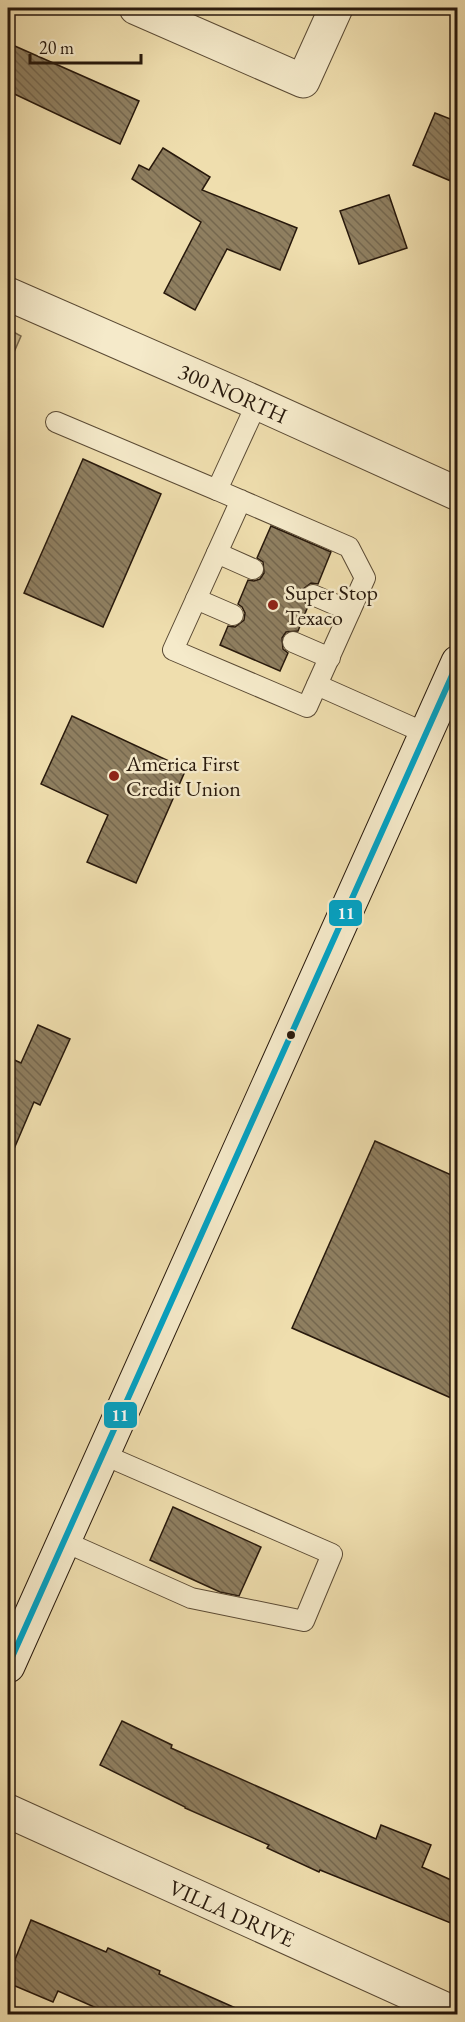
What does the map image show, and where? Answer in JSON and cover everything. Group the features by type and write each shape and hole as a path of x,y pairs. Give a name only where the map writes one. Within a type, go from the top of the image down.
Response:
{"street":[{"path":"136,8 303,81 336,8"},
{"name":"300 NORTH","path":"8,294 458,494"},
{"path":"8,1666 458,662"},
{"name":"VILLA DRIVE","path":"8,1811 456,2014"}],"lane":[{"path":"217,490 257,403"},
{"path":"56,422 241,500 350,547 365,578 307,707 173,650 241,500"},
{"path":"217,553 253,568"},
{"path":"313,595 350,611"},
{"path":"196,599 233,615"},
{"path":"293,642 330,658"},
{"path":"317,684 425,733"},
{"path":"63,1541 191,1598 304,1621 333,1554 102,1454"}],"green space":[{"path":"8,329 21,336 8,366"}],"building":[{"path":"8,43 139,101 120,144 8,91"},
{"path":"435,113 458,122 458,184 413,165"},
{"path":"163,148 210,177 202,190 297,228 280,270 227,249 195,310 164,293 201,222 132,179 139,165 149,170"},
{"path":"389,195 407,248 359,264 340,211"},
{"path":"83,459 161,494 103,627 24,593"},
{"name":"Super Stop Texaco","path":"271,526 331,552 318,584 311,583 302,590 301,597 308,606 298,631 286,632 282,638 283,649 288,653 280,671 220,645 228,626 235,627 244,620 245,613 238,604 248,580 260,579 264,573 263,562 257,558"},
{"name":"America First Credit Union","path":"72,716 186,769 136,883 87,862 108,815 41,784"},
{"path":"38,1025 70,1039 40,1105 34,1102 8,1163 8,1057 21,1063"},
{"path":"375,1141 458,1178 458,1401 292,1328"},
{"path":"173,1507 261,1547 239,1596 220,1592 150,1560"},
{"path":"122,1721 172,1745 171,1748 376,1839 381,1825 431,1845 422,1867 458,1883 458,1926 320,1870 319,1872 267,1848 269,1845 185,1808 100,1765"},
{"path":"31,1920 106,1952 108,1948 160,1971 159,1974 249,2014 110,2014 58,1991 53,2002 8,1983 8,1977"}],"transit line":[{"name":"11","path":"8,1666 458,662"}],"place":[{"name":"Super Stop Texaco","path":"273,605"},
{"name":"America First Credit Union","path":"114,776"}]}
